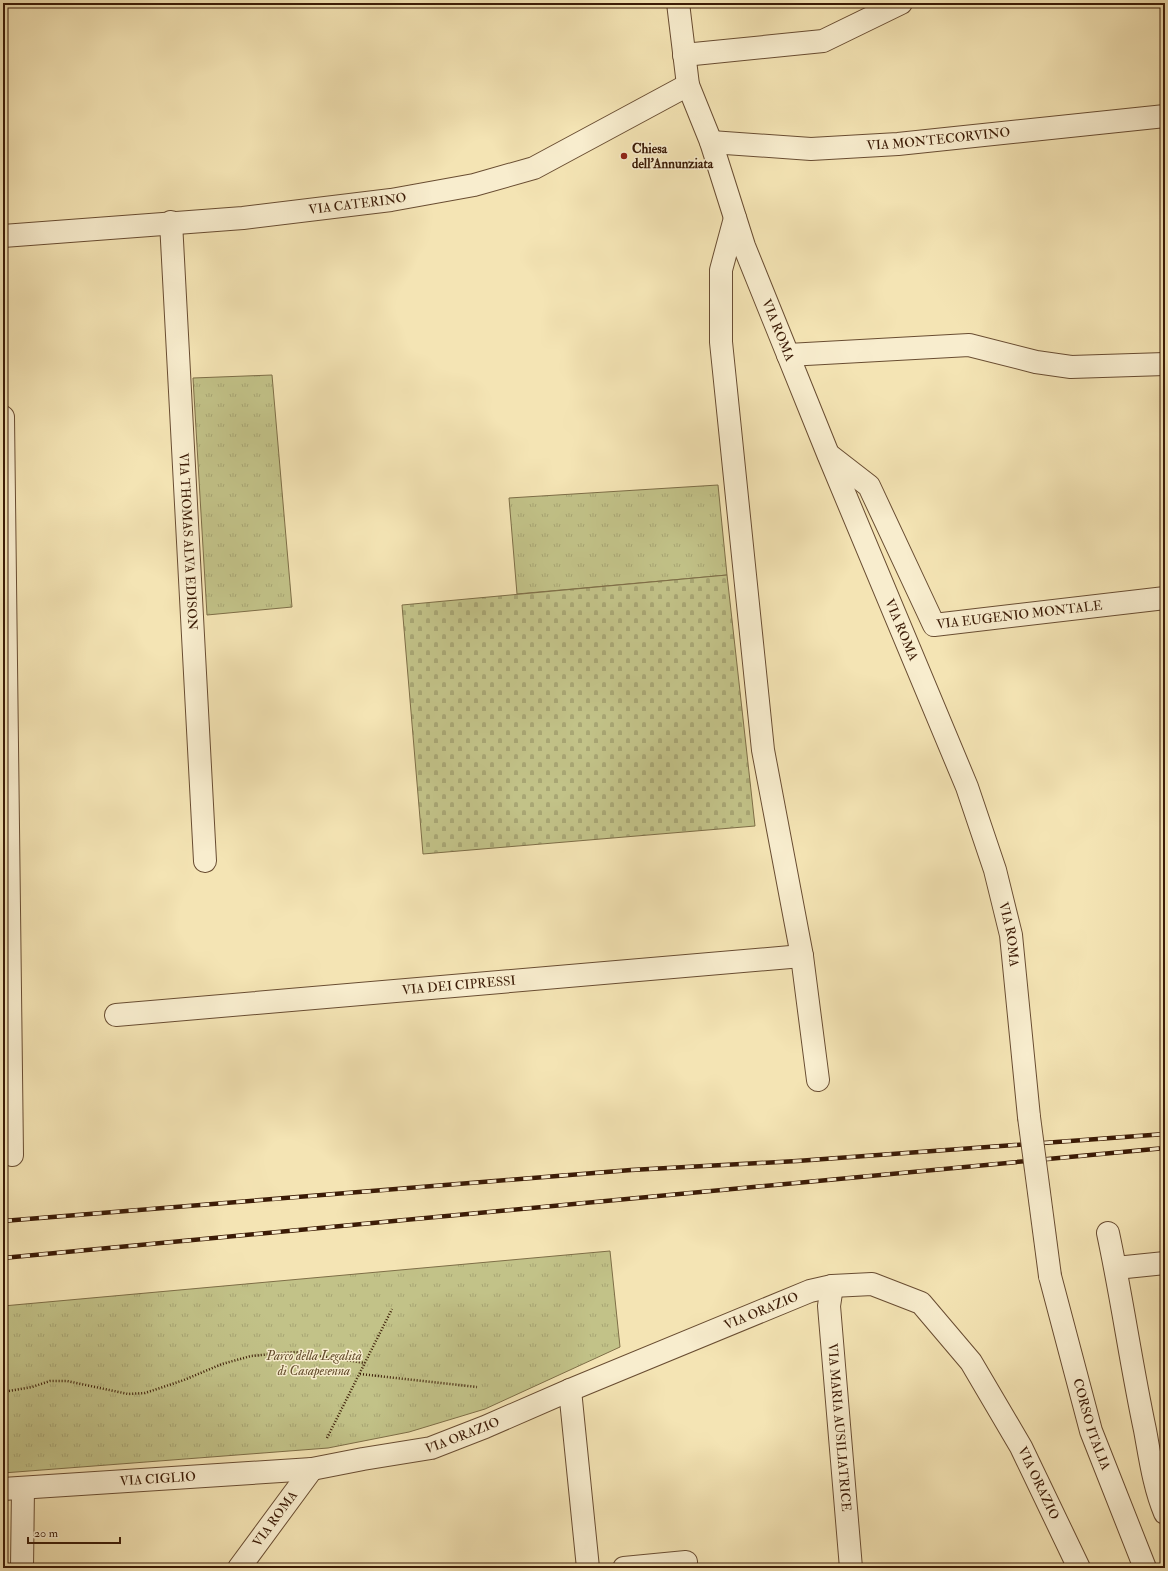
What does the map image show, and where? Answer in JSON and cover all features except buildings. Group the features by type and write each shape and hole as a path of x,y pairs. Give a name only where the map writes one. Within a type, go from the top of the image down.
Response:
{"street":[{"name":"VIA ROMA","path":"678,3 688,85 711,142 744,246 828,454 967,787 995,870 1011,935 1029,1117 1050,1276"},
{"path":"684,55 823,41 901,3"},
{"name":"VIA CATERINO","path":"3,236 172,222 243,218 391,200 474,186 534,168 688,85"},
{"name":"VIA MONTECORVINO","path":"711,142 810,149 898,144 1165,116"},
{"path":"735,218 721,270 721,342 763,750 802,956 818,1080"},
{"name":"VIA THOMAS ALVA EDISON","path":"172,222 205,861"},
{"path":"788,355 969,345 1036,362 1071,367 1165,364"},
{"path":"3,417 12,1155"},
{"name":"VIA EUGENIO MONTALE","path":"828,454 868,486 934,625 1165,598"},
{"name":"VIA DEI CIPRESSI","path":"116,1015 802,956"},
{"path":"1108,1232 1116,1268 1135,1380 1164,1507"},
{"path":"1116,1268 1165,1263"},
{"name":"CORSO ITALIA","path":"1050,1276 1091,1431 1145,1568"},
{"name":"VIA ORAZIO","path":"312,1469 431,1448 485,1427 570,1390 810,1291 832,1286 872,1284 921,1303 971,1362 1021,1447 1079,1568"},
{"name":"VIA MARIA AUSILIATRICE","path":"832,1286 829,1306 851,1568"},
{"path":"570,1390 588,1568"},
{"name":"VIA ROMA","path":"239,1568 312,1469"},
{"name":"VIA CIGLIO","path":"13,1489 312,1469"},
{"path":"13,1489 22,1568"},
{"path":"624,1568 686,1562"}],"path":[{"path":"312,1469 392,1309"},
{"path":"3,1392 32,1387 50,1381 67,1381 128,1394 145,1393 184,1380 222,1364 251,1356 295,1352 365,1363"},
{"path":"360,1374 477,1388"}],"green space":[{"path":"272,375 292,607 207,615 193,378"},
{"path":"718,485 727,575 517,594 509,498"},
{"path":"727,575 755,826 423,854 402,605"},
{"name":"Parco della Legalità di Casapesenna","path":"610,1251 620,1347 485,1409 409,1432 328,1448 3,1473 3,1306"}],"railway":[{"path":"3,1221 631,1170 797,1161 1165,1134"},
{"path":"3,1258 1165,1148"}],"place":[{"name":"Chiesa dell'Annunziata","path":"624,156"}]}
